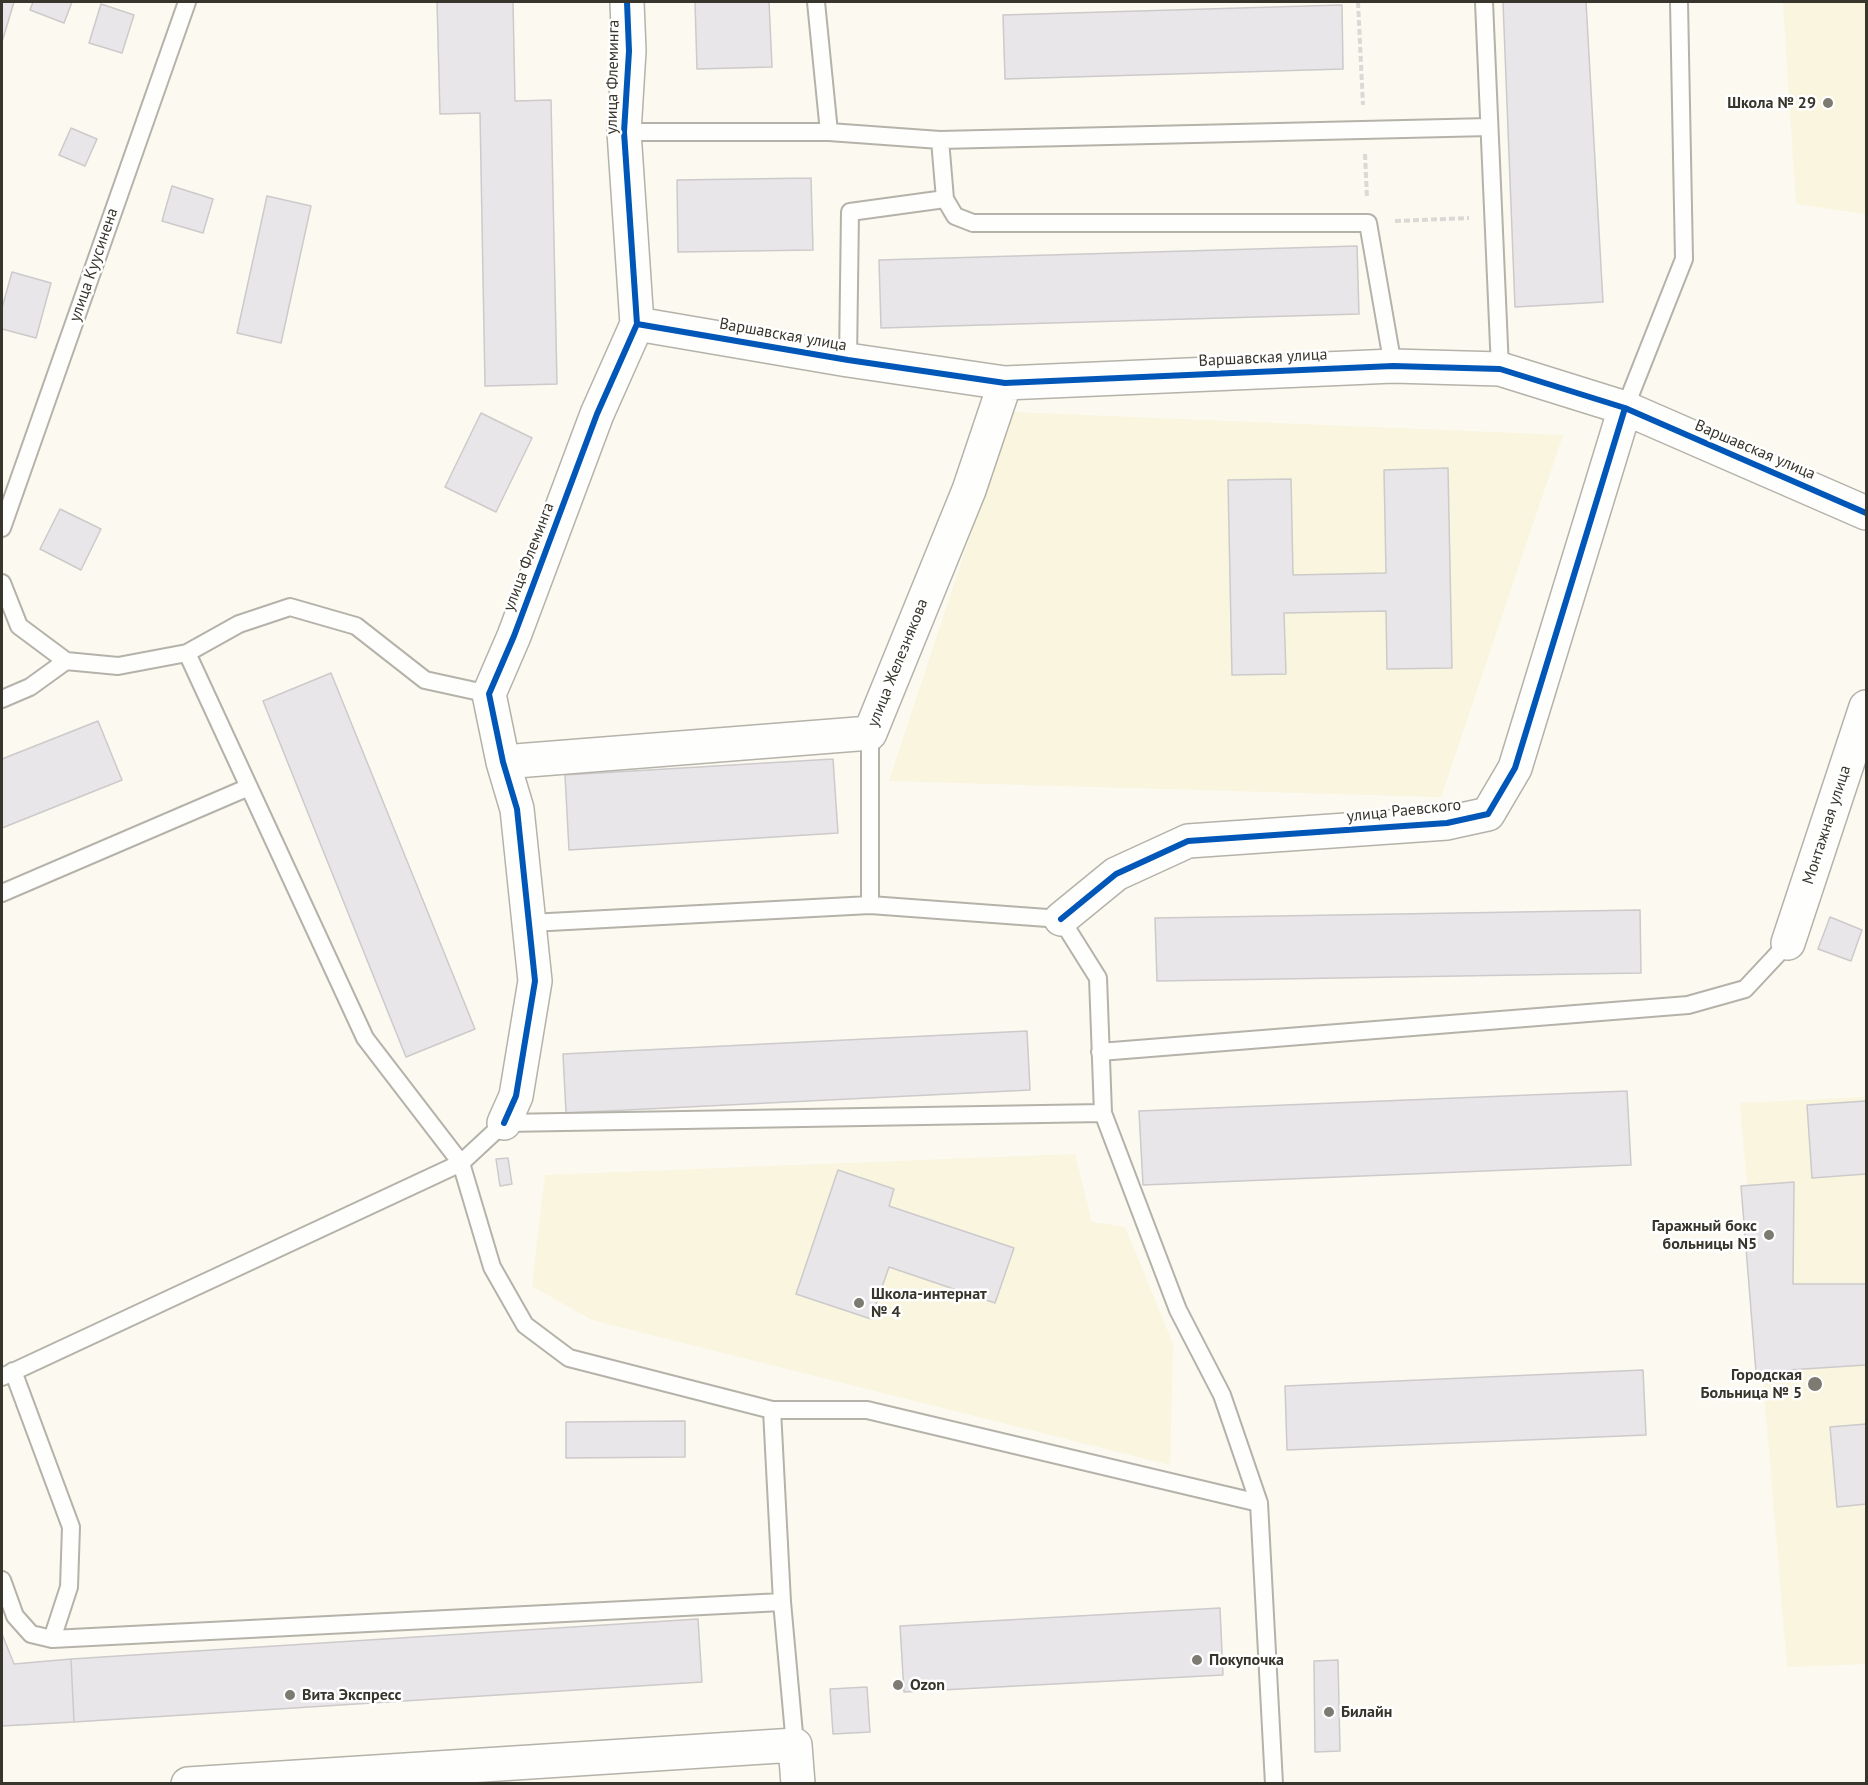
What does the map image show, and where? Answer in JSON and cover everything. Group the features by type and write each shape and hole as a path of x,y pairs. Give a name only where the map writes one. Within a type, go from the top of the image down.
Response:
{"street":[{"name":"улица Флеминга","path":"489,694 597,414 637,324 624,132 629,51 627,2"},
{"name":"Варшавская улица","path":"637,324 848,360 1005,383 1393,366 1500,369 1625,408 1866,513"},
{"name":"улица Железнякова","path":"503,762 870,733 969,490 1005,383"},
{"name":"улица Раевского","path":"1061,919 1116,874 1188,841 1447,823 1488,814 1515,768 1625,408"},
{"path":"489,694 503,762 517,809 535,981 516,1096 504,1123"},
{"name":"Монтажная улица","path":"1788,943 1866,707"},
{"path":"188,1784 795,1745 798,1784"}],"lane":[{"name":"улица Куусинена","path":"2,528 187,2"},
{"path":"816,2 829,132"},
{"path":"1484,2 1500,369"},
{"path":"1625,408 1684,259 1679,2"},
{"path":"624,132 829,132 940,140 1489,127"},
{"path":"940,140 945,199 954,216 973,223 1368,223 1393,366"},
{"path":"848,360 850,212 945,199"},
{"path":"2,583 19,626 66,662 118,666 187,653 239,624 291,607 356,626 425,680 489,694"},
{"path":"187,653 365,1038 461,1163 492,1267 525,1325 569,1358 772,1410 867,1410 1259,1503"},
{"path":"2,699 30,687 66,662"},
{"path":"870,733 870,905"},
{"path":"2,893 249,787"},
{"path":"530,923 870,905 1061,919 1098,978 1103,1113 1178,1310 1222,1395 1259,1503 1274,1784"},
{"path":"1100,1052 1688,1005 1745,989 1788,943"},
{"path":"52,1639 69,1587 71,1527 7,1374 461,1163 504,1123 1103,1113"},
{"path":"772,1410 782,1602 795,1745"},
{"path":"2,1580 15,1616 31,1634 52,1639 782,1602"}],"shaded area":[{"name":"Школа № 29","path":"1783,2 1866,2 1866,214 1796,204"},
{"path":"1011,412 1563,435 1441,797 889,781"},
{"name":"Городская Больница № 5","path":"1866,1097 1866,1664 1787,1667 1740,1103"},
{"name":"Школа-интернат № 4","path":"1075,1154 1092,1222 1125,1227 1173,1344 1170,1465 592,1320 532,1286 545,1175"}],"building":[{"path":"2,2 14,2 2,42"},
{"path":"33,2 72,2 64,23 30,10"},
{"path":"437,2 513,2 515,101 551,100 557,384 485,386 480,113 440,114"},
{"path":"695,2 769,2 772,67 697,69"},
{"path":"1503,2 1586,2 1603,302 1515,307"},
{"path":"101,4 134,15 122,53 89,43"},
{"path":"1342,5 1343,69 1005,79 1003,15"},
{"path":"71,128 97,139 85,166 59,155"},
{"path":"811,178 813,250 678,252 677,180"},
{"path":"172,186 213,199 203,233 162,221"},
{"path":"267,196 311,206 281,343 237,333"},
{"path":"1357,246 1359,314 881,328 879,260"},
{"path":"12,272 51,283 36,338 2,329 2,308"},
{"path":"481,413 532,438 496,512 445,487"},
{"path":"1448,468 1452,668 1387,669 1386,611 1284,613 1286,674 1232,675 1228,480 1291,479 1293,575 1386,573 1384,470"},
{"path":"60,509 101,529 81,570 40,549"},
{"path":"331,673 475,1029 406,1057 263,701"},
{"path":"98,721 122,780 2,828 2,759"},
{"path":"833,759 838,833 569,850 565,775"},
{"path":"1640,910 1641,973 1157,981 1155,918"},
{"path":"1830,917 1862,930 1851,961 1818,949"},
{"path":"1027,1031 1030,1090 566,1113 563,1054"},
{"path":"1627,1091 1631,1165 1143,1185 1139,1111"},
{"path":"1866,1101 1866,1174 1812,1178 1807,1105"},
{"path":"508,1158 512,1184 500,1186 496,1159"},
{"path":"838,1170 894,1189 889,1206 1014,1248 995,1303 889,1267 871,1319 796,1294"},
{"name":"Гаражный бокс больницы N5","path":"1794,1182 1793,1284 1866,1284 1866,1365 1756,1372 1741,1186"},
{"path":"1643,1370 1646,1435 1287,1450 1285,1386"},
{"path":"685,1421 685,1457 566,1458 566,1422"},
{"path":"1866,1424 1866,1504 1837,1507 1830,1427"},
{"path":"1220,1608 1223,1675 904,1692 900,1626"},
{"path":"698,1619 702,1682 74,1722 71,1659"},
{"path":"2,1634 14,1664 71,1659 74,1722 2,1726"},
{"path":"1338,1660 1340,1751 1315,1752 1314,1661"},
{"path":"867,1687 870,1732 833,1734 830,1689"}],"cycle path":[{"path":"504,1123 516,1096 535,981 517,809 503,762 489,694 514,636 597,414 637,324 624,132 629,51 627,2"},
{"path":"637,324 848,360 1005,383 1393,366 1500,369 1625,408 1866,513"},
{"path":"1061,919 1116,874 1188,841 1447,823 1488,814 1515,768 1625,408"}],"place":[{"name":"Школа № 29","path":"1828,103"},
{"name":"Гаражный бокс больницы N5","path":"1769,1235"},
{"name":"Школа-интернат № 4","path":"859,1303"},
{"name":"Городская Больница № 5","path":"1815,1384"},
{"name":"Покупочка","path":"1197,1660"},
{"name":"Ozon","path":"898,1685"},
{"name":"Вита Экспресс","path":"290,1695"},
{"name":"Билайн","path":"1329,1712"}]}
